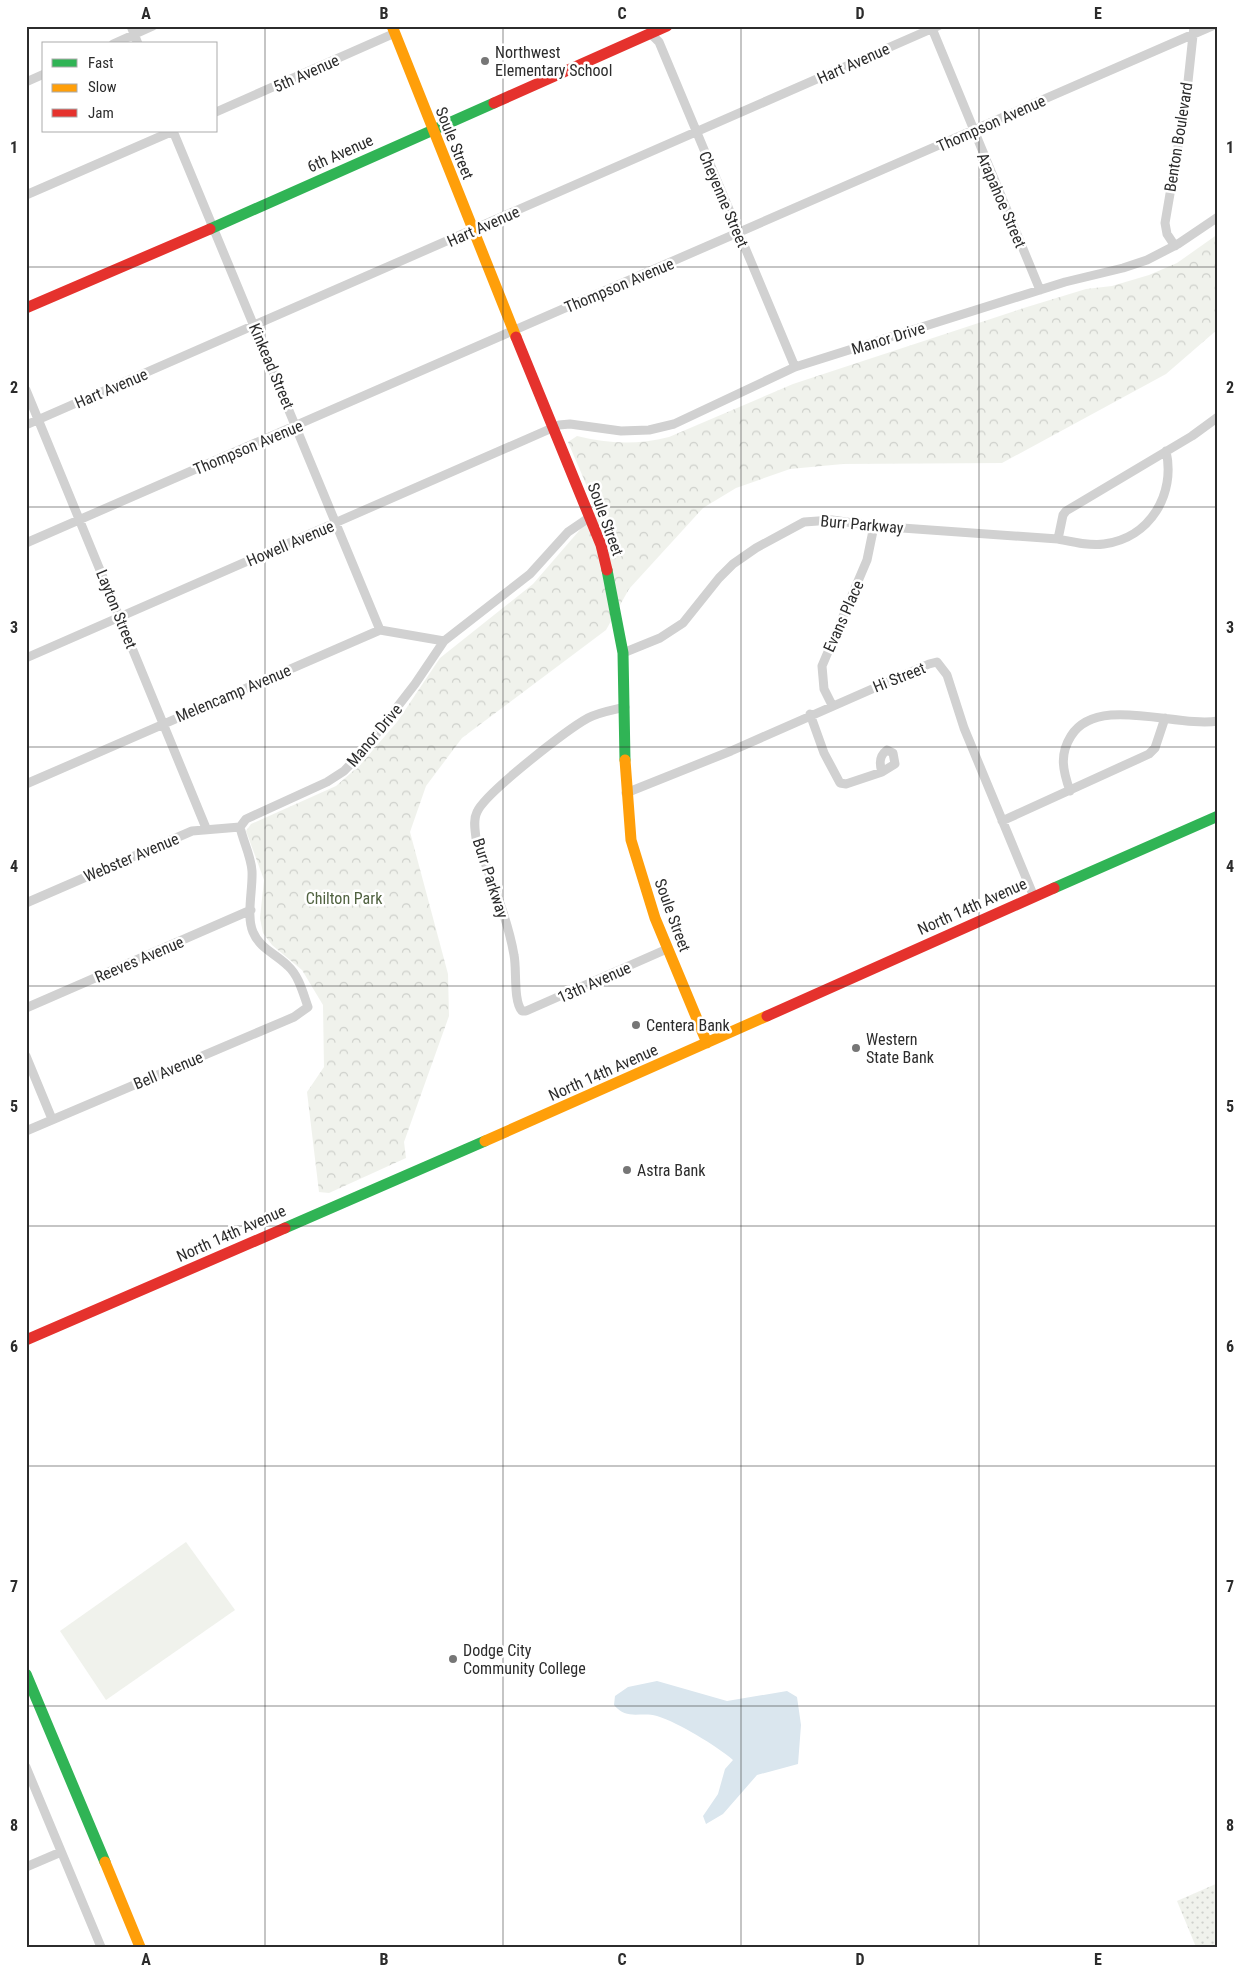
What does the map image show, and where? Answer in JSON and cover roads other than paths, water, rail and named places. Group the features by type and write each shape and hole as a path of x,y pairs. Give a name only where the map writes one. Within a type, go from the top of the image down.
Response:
{"main road":[{"name":"6th Avenue","path":"26,308 214,227 667,26"},
{"name":"Soule Street","path":"394,30 472,231 590,517 610,582 623,653 625,707 623,739 630,840 667,949 707,1043"},
{"name":"North 14th Avenue","path":"26,1340 707,1043 1218,816"},
{"path":"26,1674 140,1947"}],"street":[{"path":"116,42 132,30 153,26"},
{"name":"Thompson Avenue","path":"26,542 514,332 973,131 1194,31 1212,26"},
{"name":"Arapahoe Street","path":"934,27 973,131 1040,290"},
{"name":"Hart Avenue","path":"26,425 934,27"},
{"path":"132,30 137,42"},
{"name":"5th Avenue","path":"218,111 394,30"},
{"name":"Benton Boulevard","path":"1175,246 1167,234 1165,223 1186,100 1194,31"},
{"name":"Cheyenne Street","path":"650,33 659,42 795,367"},
{"path":"26,82 42,75"},
{"path":"26,195 171,132"},
{"name":"Kinkead Street","path":"173,132 380,630"},
{"name":"Manor Drive","path":"553,427 570,424 621,431 649,430 674,424 795,367 1040,290 1147,260 1175,246 1218,217"},
{"name":"Layton Street","path":"26,390 206,828"},
{"path":"1058,539 1063,515 1066,511 1166,451 1218,417"},
{"name":"Howell Avenue","path":"26,658 553,427"},
{"name":"Burr Parkway","path":"623,653 660,638 683,623 718,578 733,564 756,548 804,522 832,520 874,526 1058,539 1078,543 1103,544 1122,539 1143,527 1155,514 1166,495 1169,464 1166,451"},
{"name":"Manor Drive","path":"240,827 246,819 327,782 344,771 364,750 415,684 444,642 530,574 568,532 590,517"},
{"name":"Evans Place","path":"832,705 824,689 822,666 867,560 874,526"},
{"path":"380,630 444,642"},
{"name":"Melencamp Avenue","path":"26,784 380,630"},
{"name":"Hi Street","path":"626,793 731,751 810,714 928,664 937,662 947,675 964,728 1034,897"},
{"name":"Burr Parkway","path":"520,1009 514,956 507,927 476,838 474,824 477,812 499,787 558,739 588,718 625,707"},
{"path":"810,714 824,753 840,783 846,784 882,772"},
{"path":"1070,791 1064,774 1062,759 1066,744 1074,731 1085,722 1109,715 1165,718 1194,722 1218,721"},
{"path":"1002,821 1149,754 1155,748 1165,718"},
{"path":"240,827 251,861 253,892 251,910"},
{"name":"Webster Avenue","path":"26,903 192,831 206,828 240,827"},
{"name":"Bell Avenue","path":"26,1131 294,1017 308,1007 298,980 288,966 261,946 252,931 251,910"},
{"name":"Reeves Avenue","path":"26,1008 251,910"},
{"name":"13th Avenue","path":"520,1009 526,1012 667,949"},
{"path":"26,1056 52,1119"},
{"path":"26,1767 101,1947"},
{"path":"26,1867 61,1852"}],"place":[{"name":"Northwest Elementary School","path":"485,61"},
{"name":"Centera Bank","path":"636,1025"},
{"name":"Western State Bank","path":"856,1048"},
{"name":"Astra Bank","path":"627,1170"},
{"name":"Dodge City Community College","path":"453,1659"}],"park label":[{"name":"Chilton Park","path":"344,898"}]}
